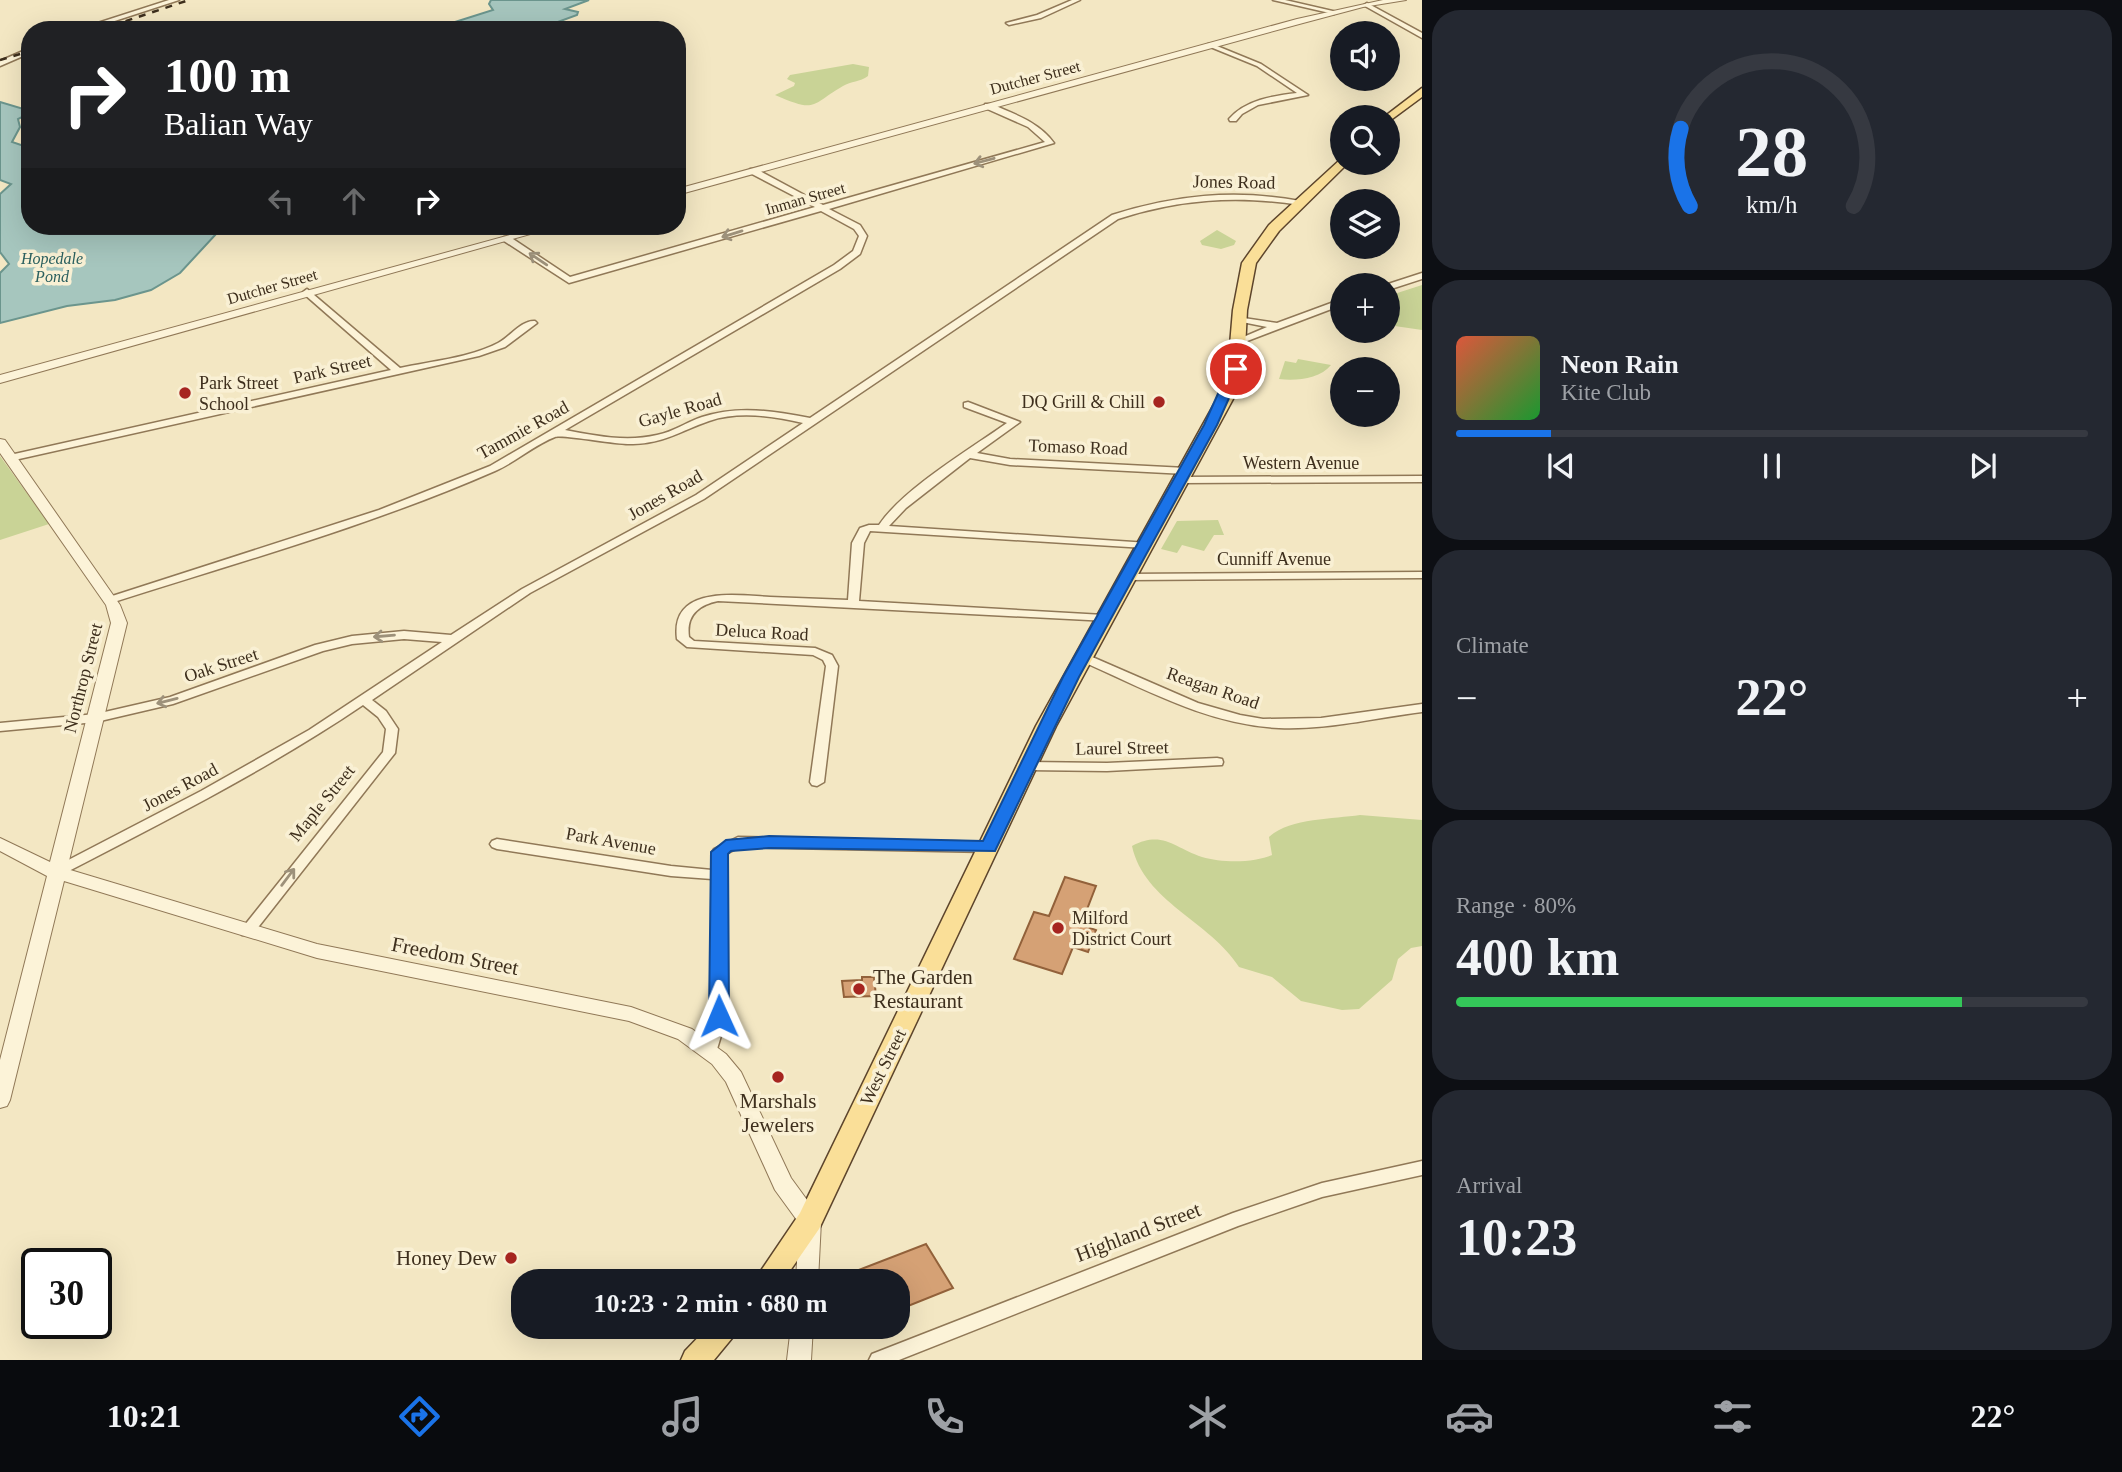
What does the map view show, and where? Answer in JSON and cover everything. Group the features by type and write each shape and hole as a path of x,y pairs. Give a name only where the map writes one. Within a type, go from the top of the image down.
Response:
{"main road":[{"path":"1400,109 1422,91"},
{"name":"West Street","path":"810,1222 1028,766 1083,657 1224,399 1236,369 1243,283 1249,263 1274,228 1330,174"},
{"path":"777,1269 810,1222"},
{"path":"695,1360 715,1339"}],"street":[{"path":"108,21 176,0"},
{"path":"1009,23 1039,17 1077,0"},
{"path":"1276,0 1334,12"},
{"name":"Dutcher Street","path":"686,190 1334,12 1402,0"},
{"path":"1367,5 1422,36"},
{"path":"1210,45 1258,65 1304,95 1263,103 1238,113 1233,119"},
{"path":"0,53 21,51"},
{"path":"0,64 21,54"},
{"name":"Inman Street","path":"507,239 569,280 1050,143 1048,138 1030,127 988,106"},
{"path":"753,171 821,208"},
{"name":"Jones Road","path":"55,872 206,794 313,733 452,639 568,566 699,497 1115,218 1148,206 1200,197 1249,197 1300,203"},
{"name":"Tammie Road","path":"110,600 406,505 508,462 856,254 863,242 861,230 821,208"},
{"name":"Dutcher Street","path":"0,379 307,292 521,235"},
{"path":"1400,283 1422,276"},
{"path":"307,292 398,371"},
{"path":"1239,341 1330,307"},
{"path":"1240,319 1279,326"},
{"name":"Park Street","path":"10,458 490,350 532,323"},
{"name":"Tomaso Road","path":"882,529 884,522 1014,422 968,405"},
{"name":"Gayle Road","path":"558,432 615,441 644,440 670,435 706,419 744,412 811,422"},
{"name":"Northrop Street","path":"0,443 110,600 118,616 119,628 55,872 0,1100"},
{"name":"Tomaso Road","path":"969,455 1010,462 1184,475"},
{"name":"Western Avenue","path":"1184,475 1422,479"},
{"path":"853,604 858,543 864,530 1145,545"},
{"name":"Cunniff Avenue","path":"1127,577 1422,575"},
{"name":"Deluca Road","path":"817,782 831,678 832,666 828,658 815,652 691,644 683,639 682,622 684,615 699,603 718,598 1104,619"},
{"name":"Oak Street","path":"0,727 96,718 173,700 319,648 352,640 404,635 452,639"},
{"name":"Reagan Road","path":"1083,657 1197,705 1264,723 1311,722 1422,708"},
{"name":"Maple Street","path":"247,931 389,752 392,729 382,714 363,700"},
{"name":"Laurel Street","path":"1028,766 1107,767 1217,762"},
{"path":"709,1049 719,1016 719,852 738,842 989,847"},
{"name":"Freedom Street","path":"0,844 55,872 247,931 350,958 631,1014 685,1034 709,1049 734,1078 783,1184 810,1222"},
{"name":"Park Avenue","path":"497,844 671,871 719,875"},
{"name":"Highland Street","path":"878,1360 1233,1220 1322,1191 1422,1168"},
{"name":"West Street","path":"808,1269 810,1222"},
{"path":"799,1360 801,1339"}],"green space":[{"path":"853,64 869,67 868,76 846,84 812,105 799,104 775,95 794,86 795,83 787,79 790,75"},
{"path":"1217,230 1236,241 1234,245 1221,249 1202,245 1200,241"},
{"path":"1422,285 1422,330 1400,327 1400,292"},
{"path":"1298,359 1330,366 1307,378 1279,379 1285,361 1296,363"},
{"path":"0,456 49,524 0,540"},
{"path":"1218,520 1224,535 1214,535 1204,551 1182,545 1177,553 1161,549 1177,521"},
{"path":"1360,815 1422,820 1422,946 1411,948 1398,959 1392,980 1359,1009 1342,1010 1301,1001 1272,977 1239,967 1212,937 1163,897 1139,865 1132,846 1160,840 1210,859 1256,860 1272,855 1269,837 1288,826 1312,820"}],"water":[{"path":"491,0 589,0 565,9 578,12 577,15 561,21 458,21 493,10 489,4"},
{"name":"Hopedale Pond","path":"0,102 21,108 21,118 18,119 20,127 12,142 21,145 21,235 215,235 180,273 151,290 115,300 67,306 0,323 0,273 9,264 0,252 0,194 11,184 0,180"}],"building":[{"name":"Milford District Court","path":"1065,877 1096,886 1081,925 1096,930 1088,952 1073,947 1062,974 1014,959 1034,912 1049,916"},
{"name":"The Garden Restaurant","path":"862,977 874,977 876,996 844,997 842,981 862,980"},
{"path":"926,1244 953,1288 910,1305 910,1269 861,1269"}],"railway":[{"path":"126,21 189,0"},
{"path":"0,60 21,54"}],"place":[{"name":"Park Street School","path":"185,393"},
{"name":"DQ Grill & Chill","path":"1159,402"},
{"name":"Milford District Court","path":"1058,928"},
{"name":"The Garden Restaurant","path":"859,989"},
{"name":"Marshals Jewelers","path":"778,1077"},
{"name":"Honey Dew","path":"511,1258"}],"route":[{"path":"719,1016 719,852 726,846 738,842 769,842 989,847 1071,677 1211,425 1236,369"}]}
